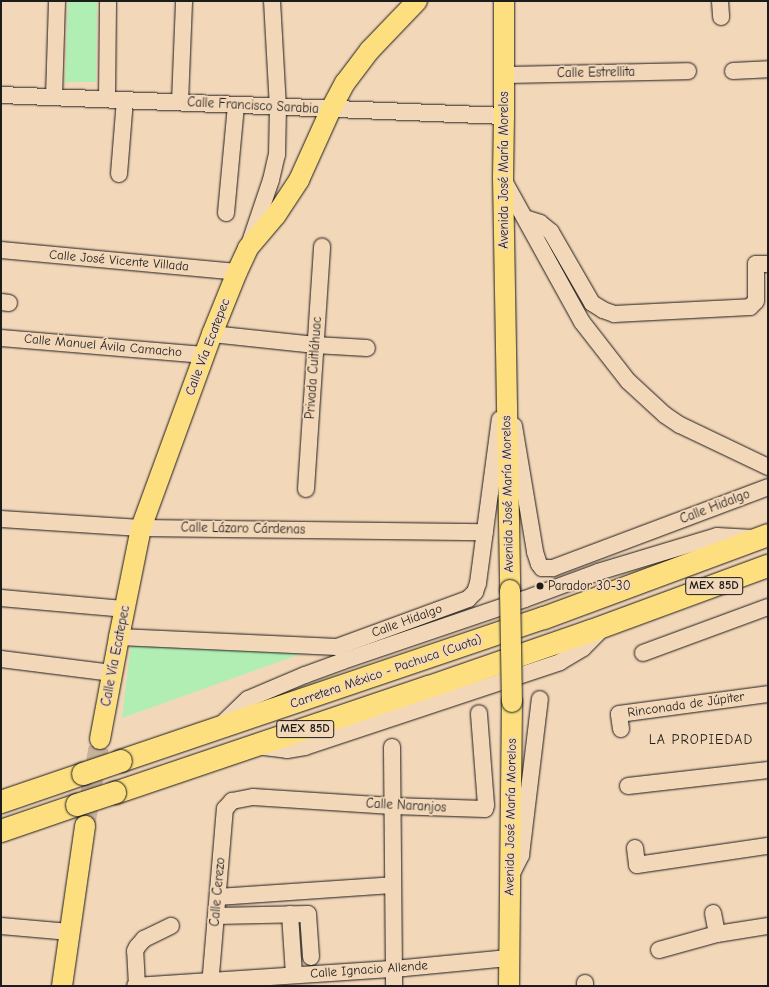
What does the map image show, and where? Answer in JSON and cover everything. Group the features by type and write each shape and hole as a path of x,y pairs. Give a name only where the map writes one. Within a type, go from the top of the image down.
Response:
{"highway":[{"name":"Carretera México - Pachuca (Cuota)","path":"1,802 538,620 763,537"},
{"name":"MEX 85D","path":"1,831 255,746 606,625 768,566"}],"main road":[{"name":"Calle Vía Ecatepec","path":"100,739 124,609 141,528 204,355 237,272 248,248 276,215 299,180 331,109 345,83 370,50 418,1"},
{"name":"Avenida José María Morelos","path":"504,1 503,177 507,382 507,510 512,702 508,958 509,986"},
{"path":"62,986 85,826"}],"street":[{"path":"54,97 57,1"},
{"path":"107,100 108,1"},
{"path":"180,102 184,1"},
{"path":"248,248 271,180 277,155 278,108 272,1"},
{"path":"720,1 721,17"},
{"path":"733,71 768,69"},
{"name":"Calle Estrellita","path":"504,75 688,71"},
{"name":"Calle Francisco Sarabia","path":"1,95 180,102 278,108 504,116"},
{"path":"119,174 125,100"},
{"path":"226,213 236,106"},
{"path":"503,177 582,322 628,381 665,415 680,425 768,467"},
{"path":"525,218 540,223 550,232 592,303 603,310 614,314 750,307 756,301 756,264 768,264"},
{"name":"Privada Cuitláhuac","path":"306,489 322,247"},
{"name":"Calle José Vicente Villada","path":"1,250 237,272"},
{"path":"212,334 315,345 367,348"},
{"name":"Calle Manuel Ávila Camacho","path":"1,338 204,355"},
{"name":"Calle Hidalgo","path":"507,382 535,552 542,568 553,568 768,487"},
{"name":"Calle Hidalgo","path":"119,637 337,647 468,598 475,592 478,583 507,382"},
{"name":"Calle Lázaro Cárdenas","path":"1,519 141,528 485,532"},
{"path":"1,598 124,609"},
{"path":"643,652 768,607"},
{"path":"1,659 112,673"},
{"name":"Rinconada de Júpiter","path":"621,729 619,714 768,694"},
{"path":"510,877 521,855 540,699"},
{"name":"Calle Naranjos","path":"232,801 253,797 481,810 485,808 486,805 479,713"},
{"path":"392,747 394,986"},
{"path":"628,786 768,770"},
{"name":"Calle Cerezo","path":"210,983 225,809 232,801"},
{"path":"635,848 638,864 768,846"},
{"path":"218,897 392,885"},
{"path":"713,913 717,934"},
{"path":"290,914 294,975"},
{"path":"216,916 308,914 311,957"},
{"path":"1,926 70,932"},
{"path":"136,986 135,951 137,947 144,939 171,926"},
{"path":"659,950 717,934 768,926"},
{"name":"Calle Ignacio Allende","path":"136,986 210,983 294,975 394,969 508,958"}],"green space":[{"path":"68,1 97,1 96,82 65,82"},
{"path":"131,643 306,652 122,718"}],"tunnel":[{"path":"85,826 100,739"}],"place":[{"name":"Parador 30-30","path":"540,586"}],"district":[{"name":"LA PROPIEDAD","path":"701,740"}]}
